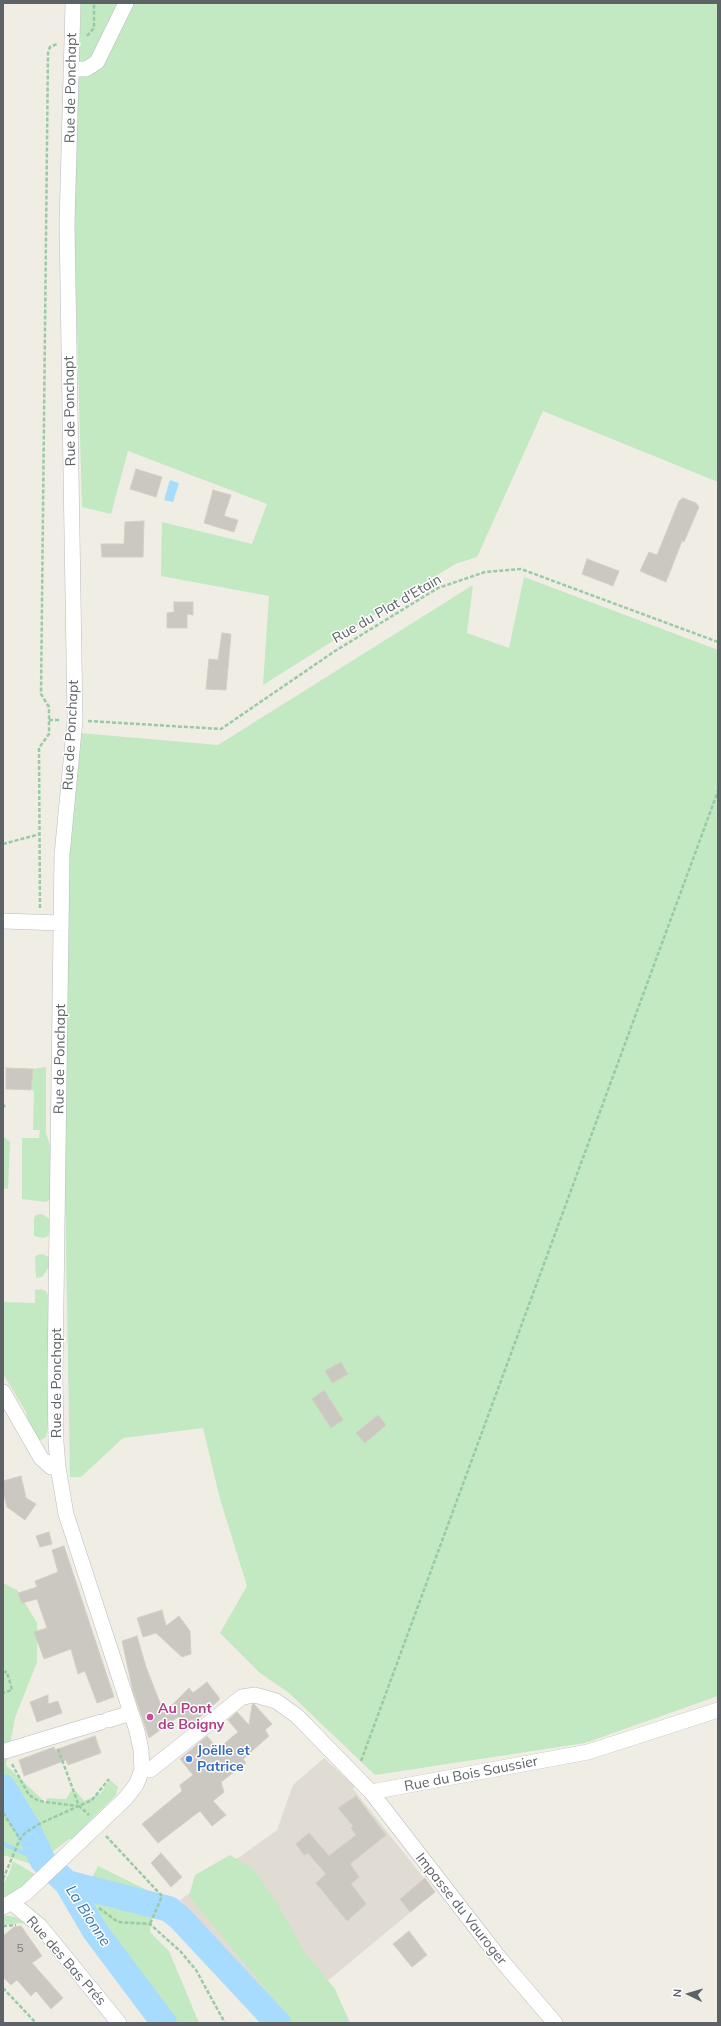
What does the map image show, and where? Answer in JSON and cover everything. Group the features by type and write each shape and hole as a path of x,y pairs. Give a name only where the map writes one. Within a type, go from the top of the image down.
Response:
{"street":[{"name":"Rue de Ponchapt","path":"7,1904 26,1893 125,1800 136,1785 142,1770 141,1750 131,1713 66,1514 58,1467 55,1376 62,855 75,720 67,224 73,3"},
{"path":"72,69 86,69 97,62 126,3"},
{"path":"3,921 61,923"},
{"name":"Rue de Ponchapt","path":"3,1392 41,1458 51,1467 58,1467"},
{"path":"142,1770 150,1770 242,1697 255,1696 276,1701 297,1716 355,1778 371,1792"},
{"name":"Rue du Bois Saussier","path":"371,1792 588,1752 718,1710"},
{"path":"5,1752 131,1713"},
{"name":"Impasse du Vauroger","path":"371,1792 501,1960 555,2023"},
{"name":"Rue des Bas Prés","path":"7,1904 39,1925 118,2023"}],"path":[{"path":"94,3 94,28"},
{"path":"40,922 40,748 49,734 49,707 41,694 48,53 52,45 72,40"},
{"name":"Rue du Plat d'Etain","path":"75,720 221,729 335,651 438,588 485,572 521,569 718,642"},
{"path":"355,1778 718,791"},
{"path":"3,844 40,834"},
{"path":"3,1693 12,1690 4,1671"},
{"path":"53,1737 79,1806 92,1818"},
{"path":"5,1752 29,1795 39,1801 79,1806"},
{"path":"3,1880 20,1839 25,1833 39,1824 97,1796 110,1779"},
{"path":"3,1814 20,1839"},
{"path":"104,1834 162,1896 150,1924"},
{"path":"99,1908 118,1922 150,1924 189,1959 225,2023"},
{"path":"3,1988 36,2023"}],"shaded area":[{"path":"324,1758 355,1786 353,1789 435,1892 284,2017 180,1900 277,1830 293,1785"}],"green space":[{"path":"81,3 718,3 718,482 543,411 477,557 455,564 263,685 269,596 161,576 162,522 252,544 267,504 128,451 111,514 82,507 74,223"},
{"path":"524,577 718,650 718,1696 585,1743 375,1775 289,1693 260,1673 220,1633 247,1586 220,1499 203,1428 123,1438 81,1477 70,1477 65,1193 69,732 218,745 473,585 467,633 509,648"},
{"path":"46,1067 46,1133 52,1151 51,1199 46,1202 22,1199 22,1138 39,1138 40,1130 33,1130 34,1091 31,1090 33,1069"},
{"path":"3,1136 10,1142 8,1189 3,1188"},
{"path":"42,1214 51,1220 51,1232 48,1236 43,1238 34,1236 34,1218 36,1215"},
{"path":"43,1254 50,1258 50,1266 42,1277 36,1278 35,1257"},
{"path":"41,1289 46,1291 50,1299 48,1427 46,1437 39,1441 30,1430 26,1412 3,1374 3,1302 35,1303 35,1290"},
{"path":"3,1583 17,1590 37,1623 37,1662 15,1718 6,1765 46,1803 47,1798 66,1799 71,1791 77,1792 84,1801 101,1793 110,1780 118,1787 116,1795 72,1839 69,1839 35,1865 3,1855"},
{"path":"230,1855 253,1869 277,1903 305,1953 335,1989 350,2023 288,2023 287,2015 189,1896 195,1875"},
{"path":"13,1861 36,1875 20,1889 3,1898 3,1884 9,1874"},
{"path":"98,1866 155,1894 150,1932 169,1951 199,2023 151,2023 122,1977 75,1911"},
{"path":"3,1915 15,1917 25,1923 3,1924"}],"water":[{"path":"170,480 179,483 173,502 164,500"}],"building":[{"path":"136,469 162,477 156,497 130,489"},
{"path":"213,490 231,495 224,516 238,520 234,532 204,523"},
{"path":"683,498 696,503 699,507 684,542 682,541 666,582 640,571 649,552 657,555 679,501"},
{"path":"144,521 143,557 102,557 101,544 124,544 125,522"},
{"path":"587,559 619,571 613,586 582,574"},
{"path":"174,602 193,602 193,615 187,614 187,628 167,628 167,613 174,612"},
{"path":"222,633 231,634 226,690 206,689 209,659 218,660"},
{"path":"6,1068 33,1069 31,1090 6,1089"},
{"path":"341,1362 348,1374 332,1383 325,1371"},
{"path":"324,1390 343,1420 331,1428 312,1399"},
{"path":"378,1415 386,1425 365,1443 356,1433"},
{"path":"21,1476 26,1498 36,1504 25,1520 7,1507 3,1492 3,1481"},
{"path":"49,1532 52,1544 40,1547 36,1536"},
{"path":"64,1546 114,1697 97,1703 85,1671 78,1674 71,1649 44,1659 34,1632 47,1628 37,1599 22,1603 18,1593 37,1587 35,1581 58,1572 52,1550"},
{"path":"162,1610 166,1626 179,1616 190,1631 191,1654 182,1657 156,1633 143,1637 137,1618"},
{"path":"137,1636 146,1667 164,1713 189,1688 193,1693 207,1682 220,1699 186,1730 178,1717 149,1738 133,1691 122,1641"},
{"path":"48,1695 48,1704 58,1701 62,1713 37,1722 30,1702"},
{"path":"254,1704 272,1724 265,1730 269,1736 243,1759 246,1763 221,1782 224,1792 213,1801 226,1815 212,1826 200,1811 158,1843 142,1824 182,1791 180,1785 193,1775 180,1759 207,1736 218,1749 238,1732 228,1720 237,1712 249,1725 252,1705"},
{"path":"95,1736 101,1753 68,1765 66,1760 24,1776 19,1760 54,1747 55,1750"},
{"path":"356,1796 386,1835 350,1864 359,1877 351,1884 366,1904 347,1921 316,1883 326,1874 308,1853 304,1855 296,1844 309,1833 329,1856 356,1835 351,1828 353,1826 338,1808"},
{"path":"161,1853 182,1877 171,1887 151,1863"},
{"path":"425,1878 435,1892 410,1912 400,1899"},
{"path":"21,1926 42,1956 32,1963 63,1998 51,2009 36,1991 31,1996 17,1980 11,1985 3,1977 3,1936 14,1927"},
{"path":"409,1931 427,1955 412,1967 393,1944"}],"waterway":[{"name":"La Bionne","path":"3,1787 27,1827 43,1861 67,1883 95,1931 164,2023"},
{"path":"3,1844 43,1861"},
{"path":"67,1883 169,1909 179,1917 278,2023"}],"place":[{"name":"Au Pont de Boigny","path":"150,1717"},
{"name":"Joëlle et Patrice","path":"189,1759"}]}
